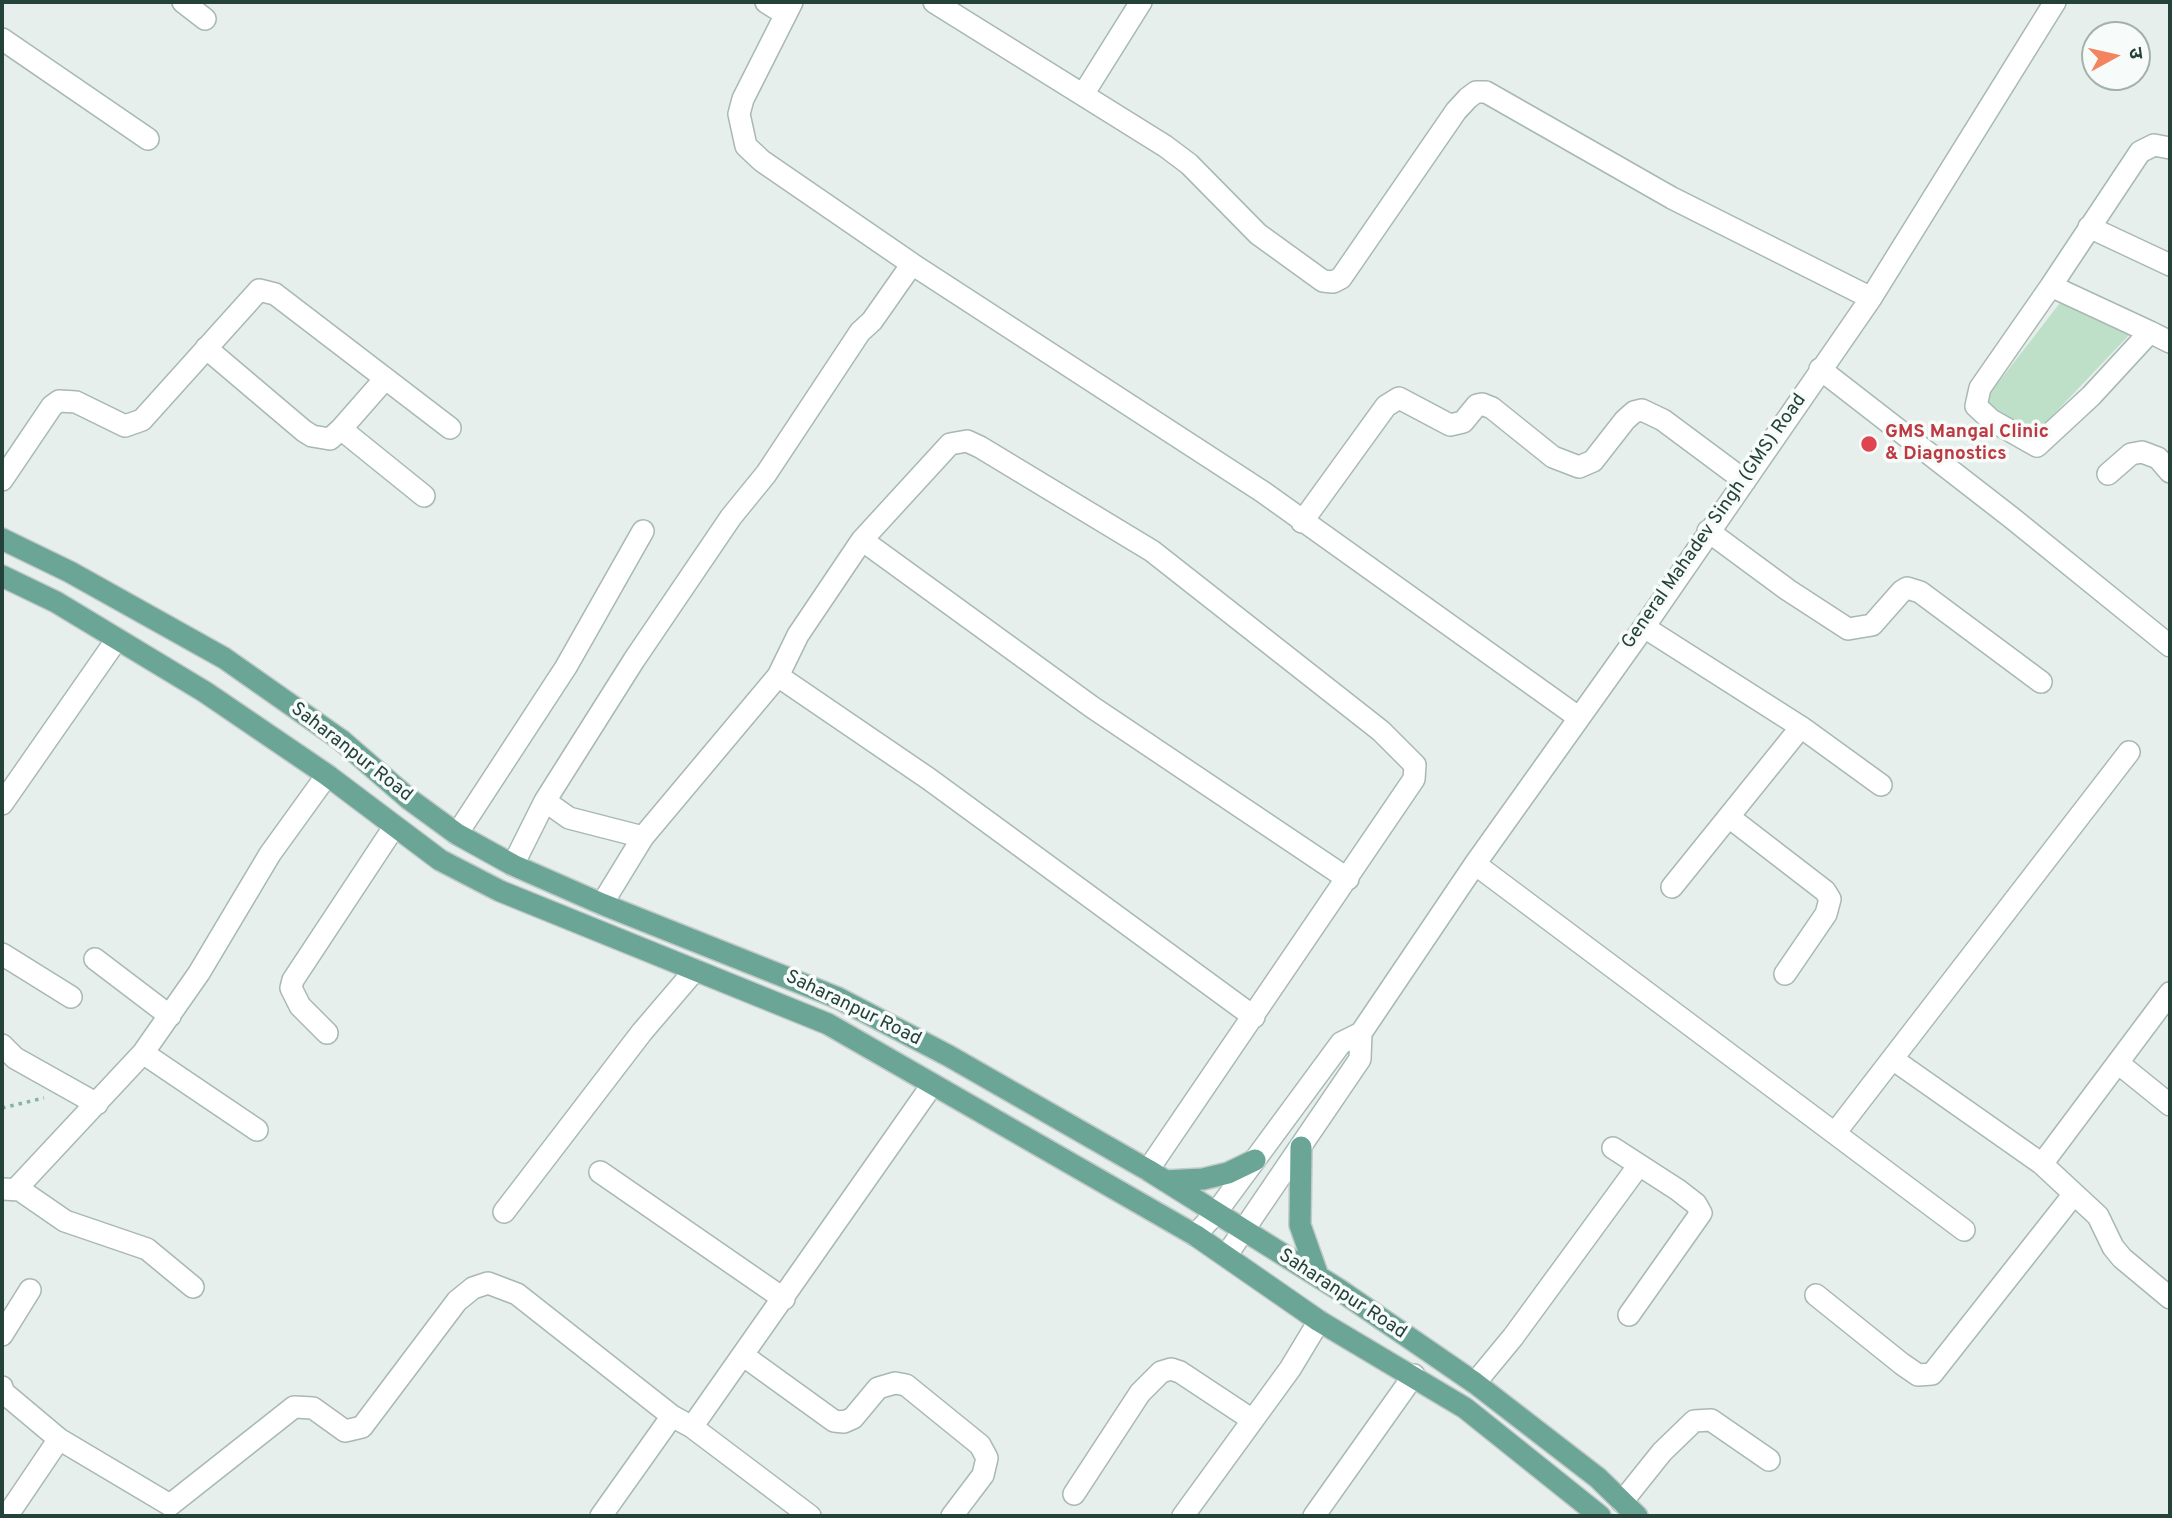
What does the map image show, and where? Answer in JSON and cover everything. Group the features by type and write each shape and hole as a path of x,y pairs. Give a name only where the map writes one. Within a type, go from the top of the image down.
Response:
{"main road":[{"name":"Saharanpur Road","path":"2,539 70,572 224,658 341,740 409,799 457,834 513,865 602,904 838,998 949,1056 1157,1176 1318,1276 1475,1383 1598,1478 1629,1509"},
{"name":"Saharanpur Road","path":"2,576 56,602 205,692 327,775 440,860 500,891 828,1024 1195,1235 1319,1321 1415,1375 1506,1439 1600,1516"},
{"path":"828,1024 838,998"},
{"path":"1301,1147 1300,1225 1318,1276"},
{"path":"1157,1176 1216,1176 1255,1160"}],"street":[{"path":"183,2 205,19"},
{"path":"766,2 788,8 743,99 739,114 746,146 762,161 912,264 1263,492 1578,717"},
{"path":"934,2 1084,93 1189,164 1258,234 1323,281 1333,282 1341,278 1456,111 1476,92 1486,92 1672,198 1871,298"},
{"path":"1084,93 1141,2"},
{"name":"General Mahadev Singh (GMS) Road","path":"1195,1235 1215,1214 1341,1043 1361,1033 1475,864 1745,481 1871,298 2044,6"},
{"path":"2,39 148,139"},
{"path":"2150,332 2045,442 2037,446 1979,411 1976,399 2140,152 2154,145 2170,148"},
{"path":"2089,227 2170,265"},
{"path":"513,865 545,801 585,733 731,517 766,474 860,332 872,321 912,264"},
{"path":"2051,286 2170,342"},
{"path":"2,480 52,406 59,401 76,402 118,424 133,424 149,415 251,296 266,290 450,428"},
{"path":"206,348 312,436 330,439 384,380"},
{"path":"1820,369 2012,518 2170,646"},
{"path":"1302,522 1387,405 1399,398 1450,425 1463,422 1477,405 1482,404 1492,408 1553,457 1578,467 1593,461 1625,420 1634,412 1642,410 1663,420 1745,481"},
{"path":"341,429 424,496"},
{"path":"602,904 643,837 778,676 798,635 862,540 943,451 958,440 980,447 1152,551 1381,730 1415,765 1414,779 1254,1017 1157,1176"},
{"path":"2108,474 2131,454 2141,453 2158,458 2170,471"},
{"path":"457,834 566,667 643,531"},
{"path":"1709,531 1788,590 1848,629 1872,625 1907,588 1920,592 2041,682"},
{"path":"862,540 1093,707 1348,879"},
{"path":"1644,627 1801,727 1881,785"},
{"path":"2,804 117,639"},
{"path":"778,676 929,779 1254,1017"},
{"path":"1672,887 1801,727"},
{"path":"1835,1133 1894,1060 2129,752"},
{"path":"193,1287 147,1249 65,1221 6,1188 97,1104 143,1053 170,1016 270,853 327,775"},
{"path":"545,801 569,818 643,837"},
{"path":"1729,817 1825,891 1829,899 1826,914 1785,974"},
{"path":"327,1033 300,1006 291,988 293,980 394,827"},
{"path":"1475,864 1964,1230"},
{"path":"2,954 71,998"},
{"path":"95,959 170,1016"},
{"path":"504,1212 642,1032 695,970"},
{"path":"2042,1164 2170,993"},
{"name":"General Mahadev Singh (GMS) Road","path":"1226,1256 1245,1232 1360,1059 1361,1033"},
{"path":"2,1045 16,1058 97,1104"},
{"path":"143,1053 257,1129"},
{"path":"1894,1060 2042,1164 2098,1216 2118,1253 2170,1298"},
{"path":"2118,1063 2170,1105"},
{"path":"692,1427 932,1085"},
{"path":"1614,1148 1678,1189 1696,1204 1701,1213 1629,1315"},
{"path":"1475,1383 1513,1337 1639,1165"},
{"path":"600,1172 784,1299"},
{"path":"1816,1295 1918,1375 1931,1374 2074,1194"},
{"path":"2,1387 3,1392 59,1439 170,1505 294,1407 313,1408 345,1431 362,1427 457,1301 472,1288 488,1283 517,1294 672,1416 692,1427 810,1516"},
{"path":"2,1335 30,1290"},
{"path":"1183,1516 1251,1419 1290,1370 1319,1321"},
{"path":"744,1356 834,1421 844,1422 853,1418 878,1388 895,1383 906,1385 980,1445 987,1458 983,1475 953,1516"},
{"path":"1074,1494 1140,1394 1161,1372 1171,1369 1180,1372 1215,1392 1251,1419"},
{"path":"1314,1516 1415,1375"},
{"path":"601,1516 672,1416"},
{"path":"1629,1509 1662,1452 1694,1421 1711,1420 1769,1460"},
{"path":"7,1516 59,1439"}],"path":[{"path":"2,1108 72,1091"}],"green space":[{"path":"2063,299 2131,333 2035,434 1984,401"}],"place":[{"name":"GMS Mangal Clinic & Diagnostics","path":"1869,444"}]}
